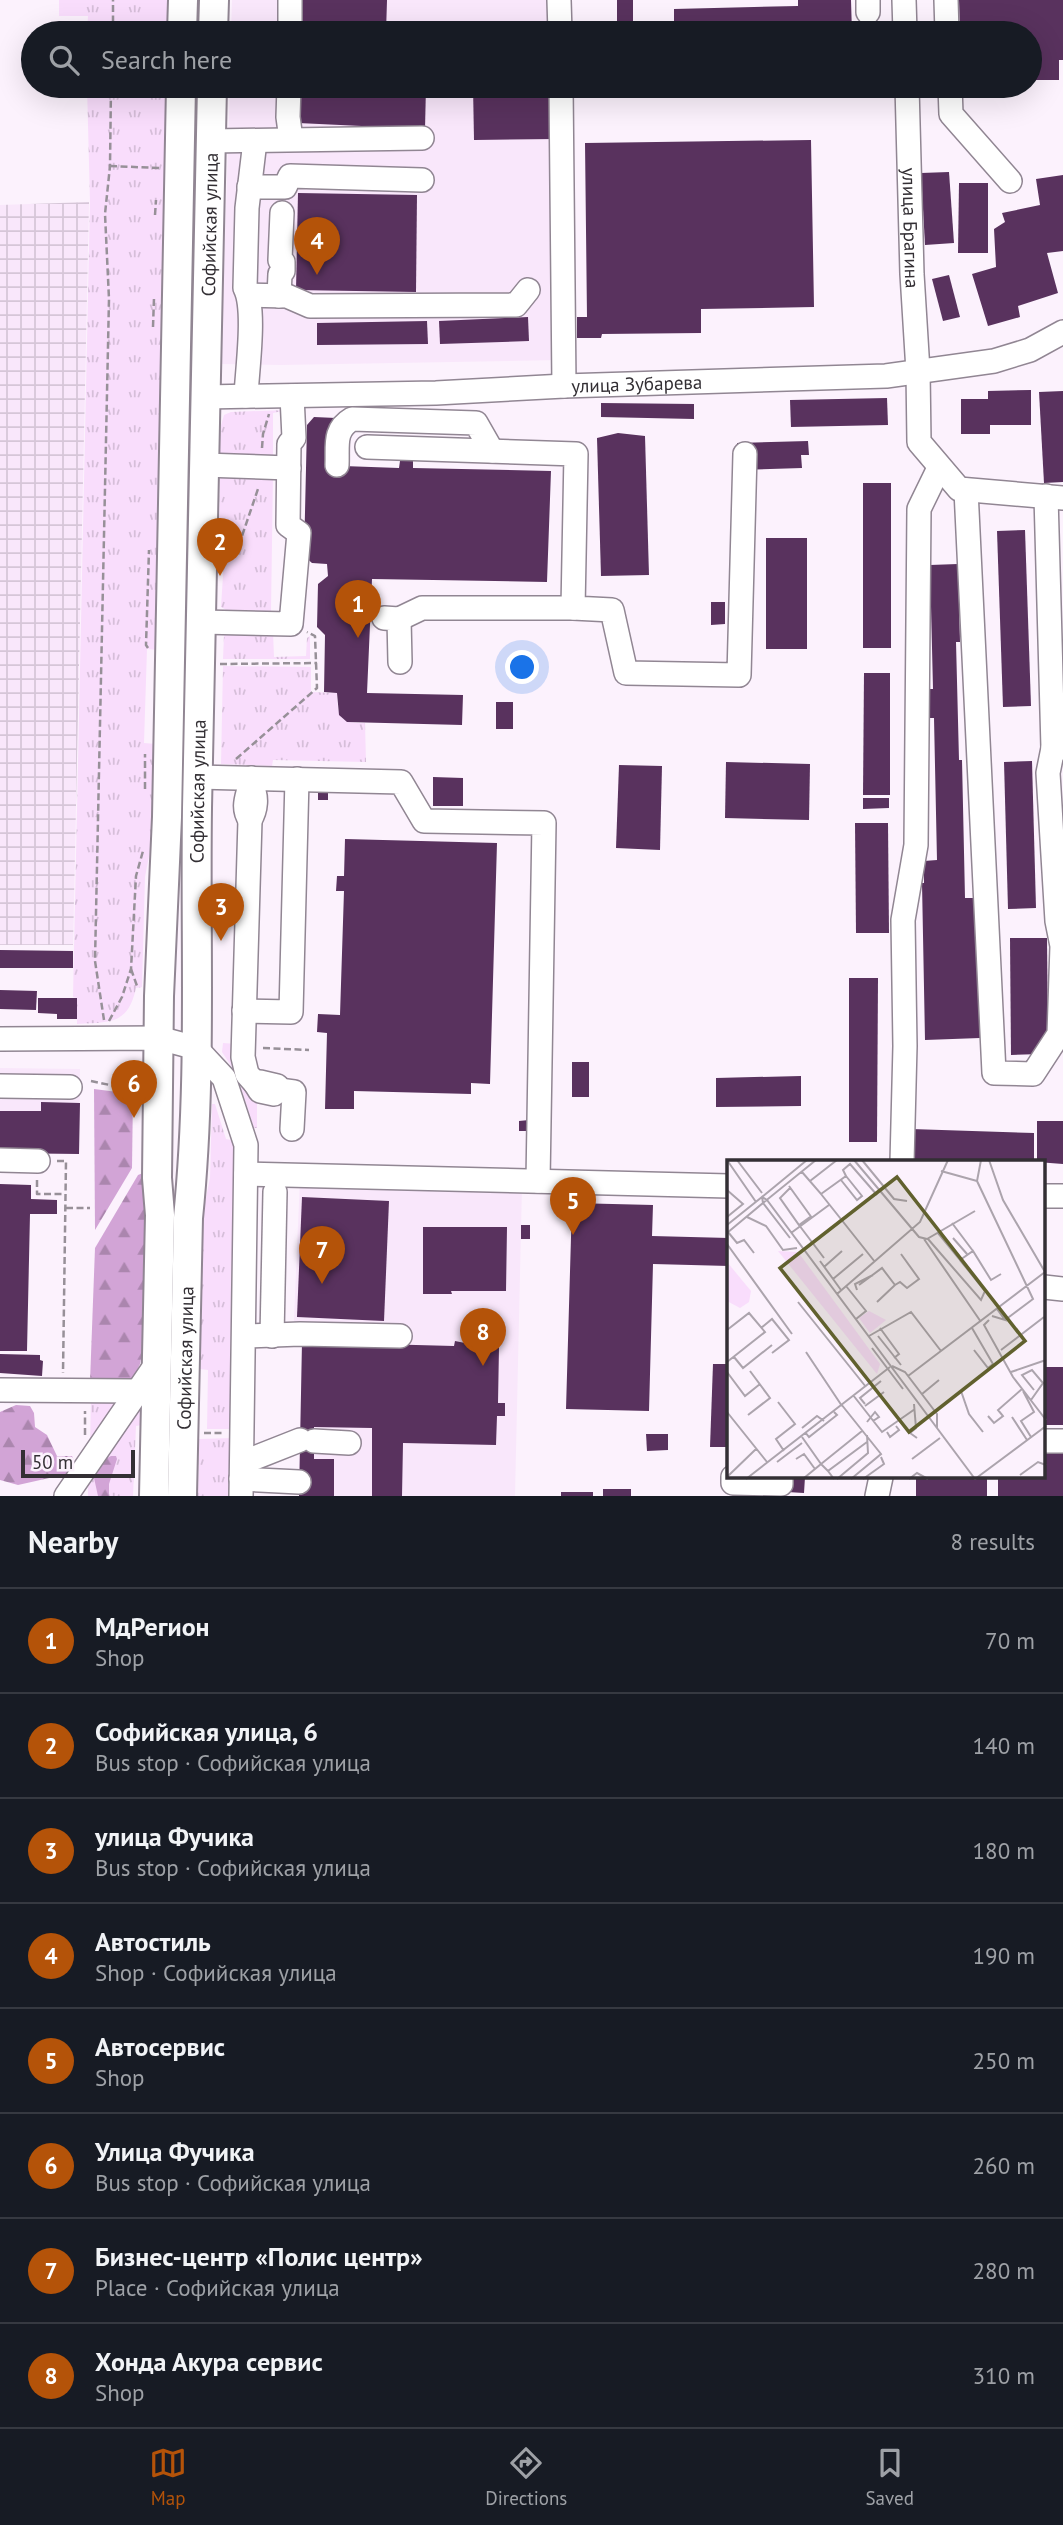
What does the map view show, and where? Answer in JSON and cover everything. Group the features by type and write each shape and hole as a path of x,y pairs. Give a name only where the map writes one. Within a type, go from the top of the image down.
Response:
{"main road":[{"path":"182,21 183,0"},
{"path":"213,21 214,0"},
{"name":"Софийская улица","path":"154,1496 160,1215 157,1178 159,1046 167,817 181,98"},
{"name":"Софийская улица","path":"182,1496 188,1218 192,1173 206,777 201,622 212,98"}],"street":[{"path":"290,0 290,21"},
{"path":"559,0 560,21"},
{"path":"904,0 905,21"},
{"path":"946,0 947,21"},
{"path":"289,98 291,139"},
{"path":"561,98 564,386"},
{"name":"улица Брагина","path":"907,98 919,442 959,489 966,490"},
{"path":"950,98 951,114 1010,181"},
{"path":"211,141 422,138"},
{"path":"256,141 249,187 245,288 249,295 257,397"},
{"path":"249,187 285,187 290,176 422,180"},
{"path":"279,296 280,274 283,271 283,262 280,260 282,213"},
{"path":"249,295 287,296 310,306 516,305 528,289"},
{"name":"улица Зубарева","path":"205,397 436,393 847,377 994,361 1030,349 1063,332"},
{"path":"201,622 291,624 299,533 288,525 289,444 294,438 292,396"},
{"path":"337,466 339,432 342,425 352,419 477,424 492,451"},
{"path":"367,447 576,454 573,608"},
{"path":"400,662 391,619 422,608 573,608 612,610 626,673 739,675 745,454"},
{"path":"204,465 289,468"},
{"path":"902,1160 905,1045 902,920 916,845 919,509 938,470"},
{"path":"966,490 1055,497 1058,748 1048,773 1057,921 1062,946 1059,1034 1034,1074 994,1073 966,490"},
{"path":"206,777 251,782 297,779 401,782 424,821 544,823 538,1181"},
{"path":"244,1011 291,1012 297,779"},
{"path":"251,782 246,792 245,813 250,820 244,1067 250,1080 255,1083 272,1084 279,1090 293,1092 292,1129"},
{"path":"0,1039 196,1048 224,1078 246,1145 241,1479"},
{"path":"0,1055 159,1046"},
{"path":"0,1086 80,1084"},
{"path":"0,1160 38,1161"},
{"path":"246,1174 727,1186"},
{"path":"272,1336 275,1192"},
{"path":"244,1336 400,1336"},
{"path":"66,1496 157,1363"},
{"path":"0,1390 136,1391"},
{"path":"241,1479 307,1441 349,1443"},
{"path":"733,1478 733,1483 781,1484 781,1478"},
{"path":"877,1496 881,1478"},
{"path":"241,1479 299,1482"}],"path":[{"path":"113,0 113,21"},
{"path":"111,98 110,166 105,214 109,299 95,961 105,1026 122,997 131,969 136,876 143,841"},
{"path":"110,166 160,168"},
{"path":"257,397 269,412 263,434 262,453"},
{"path":"226,561 247,526 261,477"},
{"path":"206,777 317,688 315,636 291,624"},
{"path":"217,664 317,663"},
{"path":"145,795 146,748"},
{"path":"131,969 141,995"},
{"path":"243,1040 250,1047 309,1050"},
{"path":"80,1084 141,1091"},
{"path":"62,1391 66,1161 38,1161 37,1194 65,1194"},
{"path":"66,1208 90,1208"},
{"path":"85,1467 86,1390"},
{"path":"202,1433 242,1433"}],"shaded area":[{"path":"232,0 555,0 556,21 231,21"},
{"path":"230,98 557,98 559,360 221,364"},
{"path":"89,202 73,945 0,945 0,205"},
{"path":"0,1068 80,1069 79,1154 0,1153"},
{"path":"300,1179 522,1186 515,1496 299,1496 302,1343 293,1342"}],"green space":[{"path":"59,0 170,0 170,21 88,21 88,16 59,16"},
{"path":"87,98 169,98 158,650 147,649 144,743 156,744 155,825 145,877 142,987 136,988 128,1009 116,1019 77,1024 77,998 73,997 90,202"},
{"path":"287,410 273,413 273,460 220,458 219,432 224,415 231,412"},
{"path":"223,473 273,473 271,612 230,612 221,607 225,544 219,543 220,479"},
{"path":"234,631 273,632 274,657 306,656 307,638 310,636 310,659 223,659 224,635"},
{"path":"223,666 311,667 311,692 337,693 339,713 342,717 350,722 365,723 366,762 273,760 272,766 221,764"},
{"path":"223,1043 236,1044 257,1094 257,1128 254,1128 237,1075 222,1052"},
{"path":"94,1089 133,1094 132,1168 95,1230"},
{"path":"212,1104 215,1104 226,1139 236,1141 235,1429 207,1429 208,1370 200,1369 203,1212 210,1178"},
{"path":"143,1173 146,1200 143,1348 140,1364 132,1382 90,1382 95,1248 138,1175"},
{"path":"91,1398 121,1400 90,1447"},
{"path":"16,1405 30,1406 34,1413 35,1427 47,1435 57,1456 72,1456 75,1463 67,1474 18,1485 0,1480 0,1412"},
{"path":"139,1405 142,1408 142,1425 136,1426 133,1496 88,1496 88,1478"},
{"path":"234,1438 233,1496 198,1496 199,1439"},
{"path":"111,1456 116,1456 117,1459 109,1484 109,1496 98,1496 94,1478"}],"building":[{"path":"302,0 387,0 386,21 301,21"},
{"path":"617,0 633,0 633,21 617,21"},
{"path":"798,0 851,0 852,21 674,21 674,9 798,6"},
{"path":"959,0 1063,0 1063,60 1059,60 1059,80 1042,80 1042,21 960,21"},
{"path":"299,98 426,98 425,129 298,123"},
{"path":"473,98 555,98 555,139 474,140"},
{"path":"811,140 814,307 701,309 701,333 602,334 601,338 577,338 577,317 587,317 585,143"},
{"path":"949,172 954,243 925,245 921,173"},
{"path":"1063,175 1063,251 1047,253 1058,293 1018,306 1020,317 988,326 972,274 996,267 994,229 1005,222 1002,213 1040,205 1036,179"},
{"path":"959,183 988,183 988,253 958,253"},
{"path":"298,193 417,195 416,292 296,290"},
{"path":"949,275 960,317 943,321 932,279"},
{"path":"528,317 529,341 440,344 439,321"},
{"path":"427,321 428,344 317,345 317,323"},
{"path":"1031,390 1031,425 990,425 990,434 961,434 961,399 988,399 988,391"},
{"path":"1063,391 1063,482 1044,483 1039,392"},
{"path":"887,398 888,425 791,427 790,400"},
{"path":"601,403 694,404 694,419 601,417"},
{"path":"314,417 336,418 351,427 343,466 399,468 400,461 413,461 413,468 551,471 547,582 372,579 367,693 463,695 462,725 347,722 339,715 337,693 324,692 325,635 317,627 318,584 328,576 327,564 312,563 304,556 307,425"},
{"path":"618,433 645,436 649,575 601,576 597,438"},
{"path":"808,441 809,455 801,455 802,468 738,470 737,443"},
{"path":"863,483 891,483 891,648 863,648"},
{"path":"1025,530 1031,706 1003,707 997,531"},
{"path":"766,538 807,538 807,649 766,649"},
{"path":"958,564 960,642 956,642 965,898 977,898 980,1038 925,1040 922,883 924,861 937,860 934,718 921,718 920,689 933,689 930,565"},
{"path":"711,602 725,602 725,624 711,625"},
{"path":"864,673 890,673 890,795 863,795"},
{"path":"496,702 513,702 513,729 496,729"},
{"path":"1032,761 1036,908 1008,909 1004,762"},
{"path":"726,762 810,764 809,820 725,818"},
{"path":"619,765 662,766 660,850 616,848"},
{"path":"433,777 463,778 463,806 433,806"},
{"path":"318,790 328,790 328,800 318,800"},
{"path":"863,798 889,798 889,808 863,809"},
{"path":"855,823 888,823 889,933 856,933"},
{"path":"345,839 497,843 490,1084 471,1083 471,1094 354,1091 354,1109 325,1109 327,1033 317,1032 318,1014 340,1015 344,891 336,891 337,876 344,876"},
{"path":"1010,938 1047,938 1048,1044 1041,1054 1011,1055"},
{"path":"0,950 73,951 73,968 0,968"},
{"path":"849,978 878,978 877,1142 849,1142"},
{"path":"0,990 37,991 36,1010 0,1009"},
{"path":"38,998 77,998 77,1019 57,1019 57,1014 38,1013"},
{"path":"572,1062 589,1062 589,1097 572,1097"},
{"path":"801,1076 801,1106 716,1107 716,1078"},
{"path":"41,1102 80,1103 79,1154 0,1153 0,1111 41,1111"},
{"path":"529,1120 530,1131 519,1131 519,1121"},
{"path":"1037,1121 1063,1121 1063,1164 1037,1160"},
{"path":"911,1129 1034,1133 1034,1160 910,1160"},
{"path":"0,1184 31,1185 31,1199 57,1200 57,1214 30,1214 27,1351 0,1351"},
{"path":"302,1197 389,1201 384,1321 297,1317"},
{"path":"572,1203 653,1205 652,1236 727,1238 727,1266 653,1264 649,1411 566,1409"},
{"path":"521,1225 530,1225 530,1239 521,1239"},
{"path":"423,1227 507,1227 506,1291 423,1294"},
{"path":"455,1341 470,1344 471,1347 499,1347 498,1403 505,1403 505,1416 497,1416 496,1445 403,1443 402,1496 372,1496 372,1428 314,1427 314,1459 334,1459 334,1496 299,1496 302,1342 454,1346"},
{"path":"0,1354 40,1355 40,1360 43,1361 42,1376 0,1373"},
{"path":"713,1364 727,1364 726,1447 710,1447"},
{"path":"1046,1367 1063,1367 1063,1425 1046,1425"},
{"path":"646,1434 668,1434 668,1450 647,1451"},
{"path":"1046,1449 1063,1449 1063,1496 998,1496 998,1478 1046,1478"},
{"path":"788,1478 805,1478 804,1493 787,1492"},
{"path":"916,1478 987,1478 987,1496 916,1496"},
{"path":"603,1489 631,1489 631,1496 603,1496"},
{"path":"561,1492 593,1492 593,1496 561,1496"}],"place":[{"name":"Автостиль","path":"317,275"},
{"name":"Софийская улица, 6","path":"220,576"},
{"name":"МдРегион","path":"358,638"},
{"name":"улица Фучика","path":"221,941"},
{"name":"Улица Фучика","path":"134,1118"},
{"name":"Автосервис","path":"573,1235"},
{"name":"Бизнес-центр «Полис центр»","path":"322,1284"},
{"name":"Хонда Акура сервис","path":"483,1366"}]}
